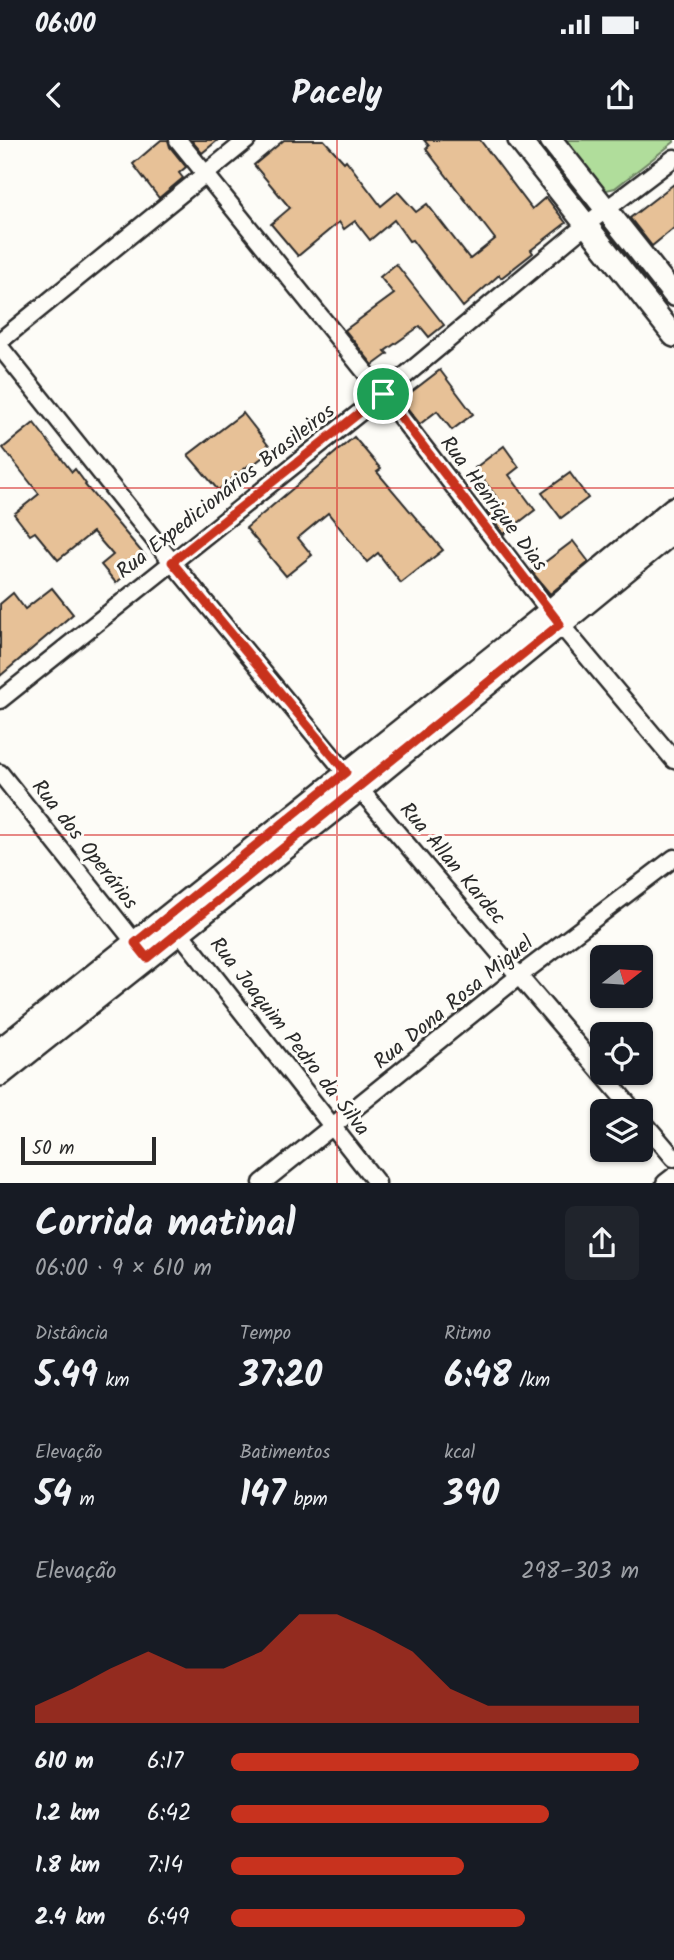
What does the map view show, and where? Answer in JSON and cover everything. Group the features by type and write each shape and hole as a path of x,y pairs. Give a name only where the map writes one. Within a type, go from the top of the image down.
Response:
{"main road":[{"path":"555,618 674,509"},
{"path":"0,1051 141,950 555,618 674,530"},
{"path":"0,1074 141,950"}],"street":[{"name":"Rua Henrique Dias","path":"178,140 383,394 555,618 674,760"},
{"path":"0,341 247,140"},
{"path":"519,140 674,336"},
{"path":"551,140 674,295"},
{"name":"Rua Expedicionários Brasileiros","path":"0,700 383,394 587,224 674,158"},
{"name":"Rua Allan Kardec","path":"0,346 172,562 624,1099"},
{"name":"Rua dos Operários","path":"0,773 141,950"},
{"name":"Rua Dona Rosa Miguel","path":"262,1183 519,976 674,858"},
{"name":"Rua Joaquim Pedro da Silva","path":"173,925 377,1183"},
{"path":"653,1133 674,1158"},
{"path":"665,1183 674,1176"}],"green space":[{"path":"561,140 674,142 615,188 607,190 597,184"}],"building":[{"path":"161,140 168,140 170,147 186,167 179,173 183,178 159,198 133,164"},
{"path":"191,140 218,140 202,153"},
{"path":"284,140 324,140 344,162 346,160 381,206 398,192 416,212 427,204 470,259 495,239 426,149 429,146 424,140 480,140 532,209 546,197 566,223 531,250 533,253 501,278 499,275 463,307 394,220 370,240 355,221 344,229 339,222 298,256 271,224 290,208 254,165"},
{"path":"674,184 674,228 652,246 630,218"},
{"path":"396,264 444,325 429,337 420,326 385,351 388,354 373,365 345,330 394,294 380,277"},
{"path":"440,370 473,414 452,430 437,411 420,424 401,400"},
{"path":"243,413 272,450 218,490 188,455"},
{"path":"34,423 72,472 75,469 85,485 146,557 116,583 101,565 113,555 93,532 58,560 35,532 30,535 14,514 39,494 3,448"},
{"path":"354,437 381,469 377,472 443,550 401,583 378,553 367,562 328,513 298,538 312,555 286,576 246,528"},
{"path":"504,446 519,467 509,475 535,510 504,534 487,512 500,502 475,468"},
{"path":"570,473 588,498 561,518 542,493"},
{"path":"573,541 589,562 550,594 532,572"},
{"path":"52,588 73,614 0,676 0,604 13,593 25,609"}],"route":[{"path":"383,394 560,624 147,958 135,943 346,772 172,562 383,394"}]}
